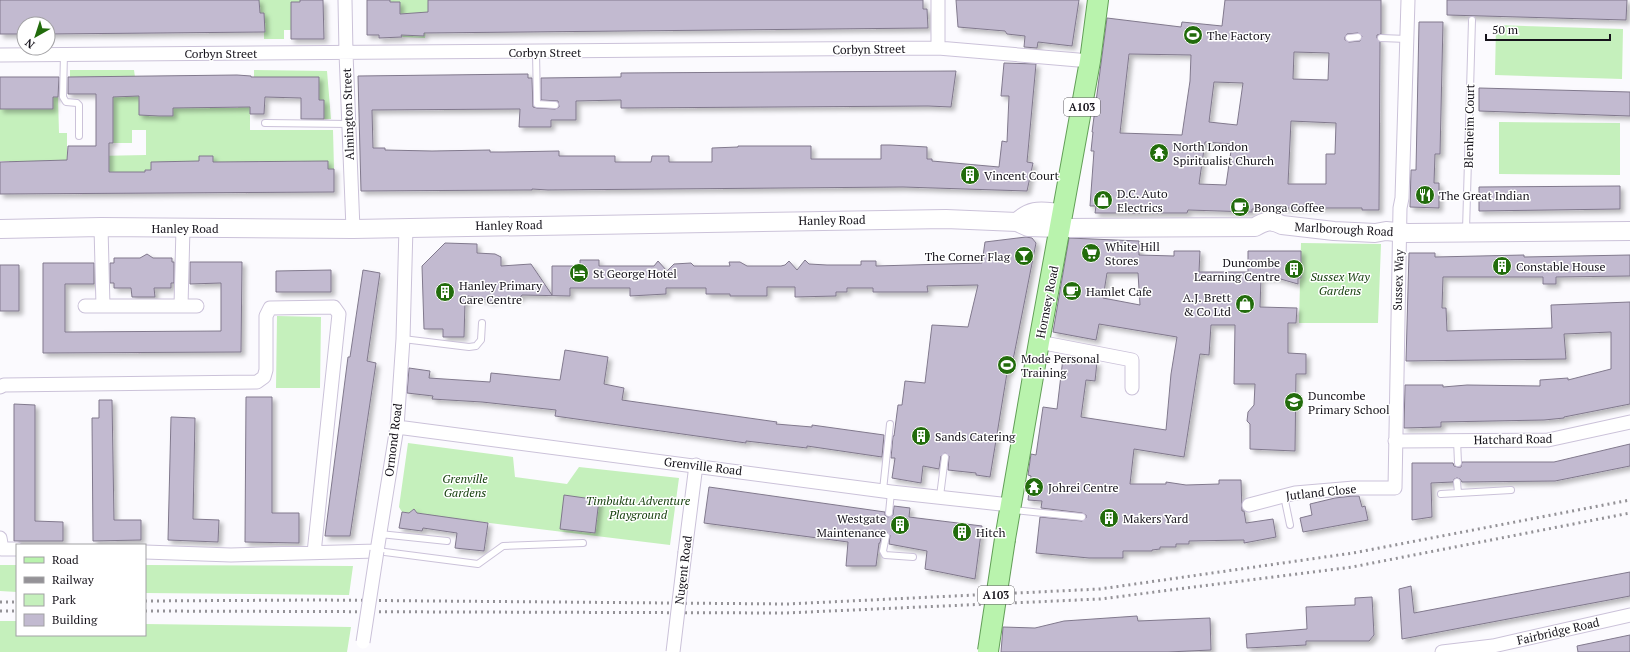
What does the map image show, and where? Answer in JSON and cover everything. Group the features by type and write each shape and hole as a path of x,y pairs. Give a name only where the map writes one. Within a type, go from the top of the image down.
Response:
{"main road":[{"name":"Hornsey Road","path":"988,652 1010,507 1090,61 1098,0"}],"street":[{"name":"Almington Street","path":"345,0 353,229"},
{"path":"938,0 938,48"},
{"name":"Sussex Way","path":"1395,488 1400,208 1402,198 1408,0"},
{"name":"Corbyn Street","path":"0,55 64,53 536,52 938,48 1090,61"},
{"name":"Hanley Road","path":"0,229 101,227 353,229 946,219 1017,222 1028,227 1062,221"},
{"name":"Marlborough Road","path":"1062,221 1260,229 1266,220 1275,221 1278,228 1376,233 1386,231 1400,233 1630,231"},
{"path":"101,227 103,306"},
{"name":"Ormond Road","path":"362,647 397,427 403,339 406,227"},
{"path":"181,306 183,228"},
{"path":"86,306 197,306"},
{"path":"0,387 257,382 264,377 266,370 266,316 270,308 334,307 339,314 314,553"},
{"path":"1039,342 1132,360 1132,388"},
{"name":"Hatchard Road","path":"1395,441 1548,440 1630,422"},
{"name":"Grenville Road","path":"397,427 887,491 940,496 1010,507"},
{"name":"Nugent Road","path":"673,652 696,465"},
{"name":"Jutland Close","path":"1249,505 1295,493 1354,488 1395,488"},
{"path":"1,546 16,549"},
{"path":"146,552 231,555 377,551"},
{"name":"Fairbridge Road","path":"1453,652 1494,649 1630,615"}],"lane":[{"name":"Blenheim Court","path":"1466,232 1472,20"},
{"path":"1349,38 1358,37"},
{"path":"1381,38 1407,39"},
{"path":"536,52 537,104 555,105"},
{"path":"64,53 63,97 66,102 77,103 79,105 79,136"},
{"path":"266,123 349,124"},
{"path":"403,339 469,348 479,344 481,340 482,323"},
{"path":"889,513 887,491 890,424"},
{"path":"1457,440 1458,462"},
{"path":"940,496 945,457"},
{"path":"1457,482 1458,493"},
{"path":"1441,494 1511,490"},
{"path":"1284,496 1290,525"},
{"path":"1010,507 1082,518"},
{"path":"380,534 447,541"},
{"path":"886,536 883,551 885,555 913,557"},
{"path":"377,551 478,564 502,546 583,543"}],"green space":[{"path":"259,0 300,0 300,2 291,2 291,19 300,30 284,30 284,39 264,39 264,14 260,13"},
{"path":"390,0 428,0 425,38 402,37 401,26"},
{"path":"1496,25 1623,29 1622,79 1495,75"},
{"path":"70,70 134,70 135,77 70,77"},
{"path":"254,70 327,71 331,119 324,119 324,100 319,100 319,77 254,77"},
{"path":"135,92 135,96 139,96 139,109 216,106 216,108 238,108 238,95 242,95 242,107 250,107 250,130 333,130 334,169 328,169 328,161 311,161 311,169 302,161 285,161 275,170 275,161 258,161 258,170 249,169 249,162 231,162 231,170 222,162 213,162 213,156 200,156 199,170 75,172 96,156 146,155 146,130 132,130 132,143 113,143 113,104 105,94"},
{"path":"2,97 53,109 53,97 58,97 59,133 67,133 67,170 62,160 41,161 41,170 10,170 9,161 0,161 0,109 2,109"},
{"path":"1499,122 1620,123 1620,175 1499,174"},
{"name":"Sussex Way Gardens","path":"1301,243 1381,244 1378,323 1299,323"},
{"path":"277,316 321,317 320,388 276,388"},
{"path":"408,443 513,457 515,477 567,484 579,467 679,478 670,545 417,514 414,509 409,513 402,512 399,507"},
{"path":"0,565 16,565 16,592 0,591"},
{"path":"146,565 353,566 349,595 146,593"},
{"path":"0,621 16,621 16,636 146,636 146,624 351,627 347,652 0,652"}],"building":[{"path":"0,0 259,0 260,13 264,13 265,32 56,34 56,16 16,16 16,34 0,34"},
{"path":"300,0 323,0 324,39 291,39 291,2 300,2"},
{"path":"367,0 390,0 390,2 400,2 400,14 428,12 428,0 923,0 923,9 927,9 928,28 424,33 424,36 401,35 402,37 379,38 379,35 367,35"},
{"path":"956,0 1079,0 1072,46 1038,42 1037,48 1024,47 1025,36 1007,34 1005,31 958,27"},
{"path":"1225,0 1381,0 1381,34 1377,35 1380,42 1379,210 1362,210 1362,208 1285,208 1252,209 1252,212 1188,210 1187,213 1095,213 1096,206 1090,206 1094,151 1091,151 1092,132 1107,18 1181,27 1182,22 1222,26","holes":["1358,33 1362,36 1360,41 1349,42 1345,40 1347,34","1294,52 1329,53 1328,80 1293,79","1129,54 1191,55 1190,81 1182,135 1120,133","1214,82 1243,83 1237,125 1209,122","1291,121 1336,123 1335,154 1326,154 1326,184 1288,184","1205,142 1232,144 1226,185 1199,184"]},
{"path":"1447,0 1627,0 1626,20 1447,15"},
{"path":"1419,22 1443,22 1440,154 1435,154 1434,183 1439,183 1439,208 1410,207 1411,170 1416,170"},
{"path":"1004,63 1036,64 1027,162 1033,163 1027,191 903,187 361,191 358,76 528,74 528,78 532,78 533,107 555,109 559,107 558,101 541,100 541,78 621,77 621,73 956,71 951,107 621,108 621,100 576,101 576,120 551,120 551,127 519,127 520,109 372,110 373,148 385,148 385,150 432,151 490,150 490,152 559,151 559,156 615,156 615,162 651,162 652,156 669,156 669,162 712,162 712,148 738,146 811,146 811,159 881,159 881,145 890,145 927,147 927,159 932,159 932,161 999,167 1002,141 1007,142 1009,96 1001,96"},
{"path":"237,75 251,77 319,77 319,100 324,100 324,119 301,119 301,98 265,97 264,114 250,114 250,107 173,108 173,116 159,116 139,115 139,96 113,97 113,143 109,143 109,172 145,172 145,170 151,170 151,162 199,161 199,156 213,156 213,162 328,161 328,169 334,169 334,192 0,194 0,162 67,160 68,146 96,146 96,94 68,94 68,77"},
{"path":"0,77 59,77 58,97 53,97 53,109 0,109"},
{"path":"1479,88 1630,92 1630,116 1479,111"},
{"path":"1620,186 1620,209 1479,211 1479,187"},
{"path":"1026,237 1032,238 1036,243 1014,355 1009,373 1007,373 990,477 976,475 976,473 948,470 949,456 945,453 941,456 939,469 923,466 921,483 892,478 895,458 891,458 893,436 898,405 902,405 905,381 925,383 932,325 968,327 978,285 927,286 928,292 873,292 873,288 847,288 847,292 836,292 836,296 795,297 795,287 767,287 767,296 730,296 730,294 706,294 706,288 666,288 666,294 630,296 630,288 570,288 570,296 522,295 520,298 491,301 468,296 468,302 465,302 464,337 443,337 443,329 424,329 422,266 445,243 477,244 477,253 495,254 501,257 501,266 531,264 552,295 552,266 580,266 580,260 599,260 599,266 654,266 658,261 667,271 674,264 691,263 694,266 730,266 729,262 740,262 747,266 781,266 785,265 789,261 797,270 805,260 809,264 827,265 861,265 861,261 876,261 876,266 982,263 985,242"},
{"path":"1069,238 1139,241 1139,255 1174,256 1174,251 1200,251 1199,272 1248,272 1248,251 1301,251 1301,278 1298,278 1298,284 1277,278 1261,278 1260,307 1297,308 1296,323 1288,323 1288,353 1306,354 1306,374 1296,374 1295,451 1250,449 1250,424 1247,421 1248,412 1254,405 1255,384 1234,384 1235,325 1211,325 1209,355 1200,354 1184,457 1134,449 1130,484 1166,484 1166,482 1186,485 1219,484 1219,480 1241,480 1242,511 1244,511 1246,523 1273,519 1276,537 1244,543 1244,540 1189,541 1189,544 1176,544 1176,547 1160,547 1160,549 1152,551 1123,551 1123,558 1089,558 1036,553 1040,517 1082,521 1086,518 1086,515 1082,513 1041,508 1042,501 1028,500 1031,476 1028,475 1031,454 1036,455 1043,407 1057,409 1063,358 1097,362 1095,381 1086,380 1081,417 1166,430 1171,374 1177,337 1099,324 1096,340 1053,332","holes":["1107,273 1138,273 1140,305 1103,298"]},
{"path":"1409,253 1435,253 1435,257 1630,255 1630,276 1556,277 1556,284 1543,284 1543,277 1443,277 1442,308 1446,308 1447,331 1552,328 1551,305 1630,302 1630,404 1564,418 1544,420 1441,422 1441,427 1404,428 1405,385 1443,385 1443,387 1467,385 1540,386 1540,380 1568,378 1568,380 1611,369 1611,332 1564,334 1566,359 1406,361"},
{"path":"147,254 153,258 172,258 172,262 174,262 174,283 171,283 171,288 154,288 155,297 132,297 131,288 114,288 114,283 110,283 110,263 114,263 114,258 140,258"},
{"path":"190,262 242,262 241,352 43,353 43,263 94,263 94,284 65,284 65,332 221,331 221,283 190,284"},
{"path":"0,265 19,265 19,311 0,311"},
{"path":"331,270 331,292 276,292 276,271"},
{"path":"363,270 380,273 367,361 376,363 350,536 325,536 348,357 350,357"},
{"path":"565,350 608,357 604,384 624,388 622,400 777,422 776,424 812,427 812,425 884,435 882,457 807,446 807,448 746,441 746,443 555,416 556,410 482,402 432,399 433,396 407,393 409,368 430,371 429,378 490,382 491,373 560,380"},
{"path":"246,397 272,397 272,513 299,513 299,543 245,542"},
{"path":"99,400 112,400 114,520 141,520 141,540 93,541 92,418 99,418"},
{"path":"14,404 35,405 35,521 63,522 63,541 14,541"},
{"path":"171,417 195,418 193,519 219,520 218,542 168,540"},
{"path":"1630,444 1630,466 1555,481 1462,482 1457,478 1454,479 1453,482 1431,483 1432,517 1412,520 1412,463 1453,463 1454,466 1461,467 1462,462 1554,462"},
{"path":"709,487 885,512 885,515 888,517 893,515 894,506 910,508 909,517 982,526 975,579 925,569 927,551 889,544 890,535 887,532 882,533 876,566 846,566 848,542 704,523"},
{"path":"564,495 599,500 595,533 560,529"},
{"path":"1359,496 1362,507 1365,506 1368,520 1303,532 1300,518 1312,515 1310,504 1335,498"},
{"path":"414,509 417,513 488,523 484,551 455,548 457,533 423,528 422,531 399,528 402,512 409,513"},
{"path":"1630,572 1630,596 1402,639 1399,589 1411,586 1414,613"},
{"path":"1372,597 1374,635 1369,641 1306,641 1306,645 1247,648 1246,634 1307,629 1306,607 1355,605 1355,598"},
{"path":"1137,616 1138,621 1210,618 1211,650 1168,652 1001,652 1003,627 1035,628 1064,621"},
{"path":"1630,635 1630,652 1578,652 1577,646"}],"railway":[{"path":"146,601 318,600 787,604 1100,589 1353,553 1630,500"},
{"path":"146,611 786,613 1100,599 1352,567 1630,513"},
{"path":"0,602 16,602"},
{"path":"0,611 16,611"}],"place":[{"name":"The Factory","path":"1193,35"},
{"name":"North London Spiritualist Church","path":"1159,153"},
{"name":"Vincent Court","path":"970,175"},
{"name":"The Great Indian","path":"1425,195"},
{"name":"D.C. Auto Electrics","path":"1103,200"},
{"name":"Bonga Coffee","path":"1240,207"},
{"name":"White Hill Stores","path":"1091,253"},
{"name":"The Corner Flag","path":"1024,256"},
{"name":"Constable House","path":"1502,266"},
{"name":"Duncombe Learning Centre","path":"1294,269"},
{"name":"St George Hotel","path":"579,273"},
{"name":"Hamlet Cafe","path":"1072,291"},
{"name":"Hanley Primary Care Centre","path":"445,292"},
{"name":"A.J. Brett & Co Ltd","path":"1245,304"},
{"name":"Mode Personal Training","path":"1007,365"},
{"name":"Duncombe Primary School","path":"1294,402"},
{"name":"Sands Catering","path":"921,436"},
{"name":"Johrei Centre","path":"1034,487"},
{"name":"Makers Yard","path":"1109,518"},
{"name":"Westgate Maintenance","path":"900,525"},
{"name":"Hitch","path":"962,532"}],"park label":[{"name":"Grenville Gardens","path":"465,485"},
{"name":"Timbuktu Adventure Playground","path":"638,507"}]}
